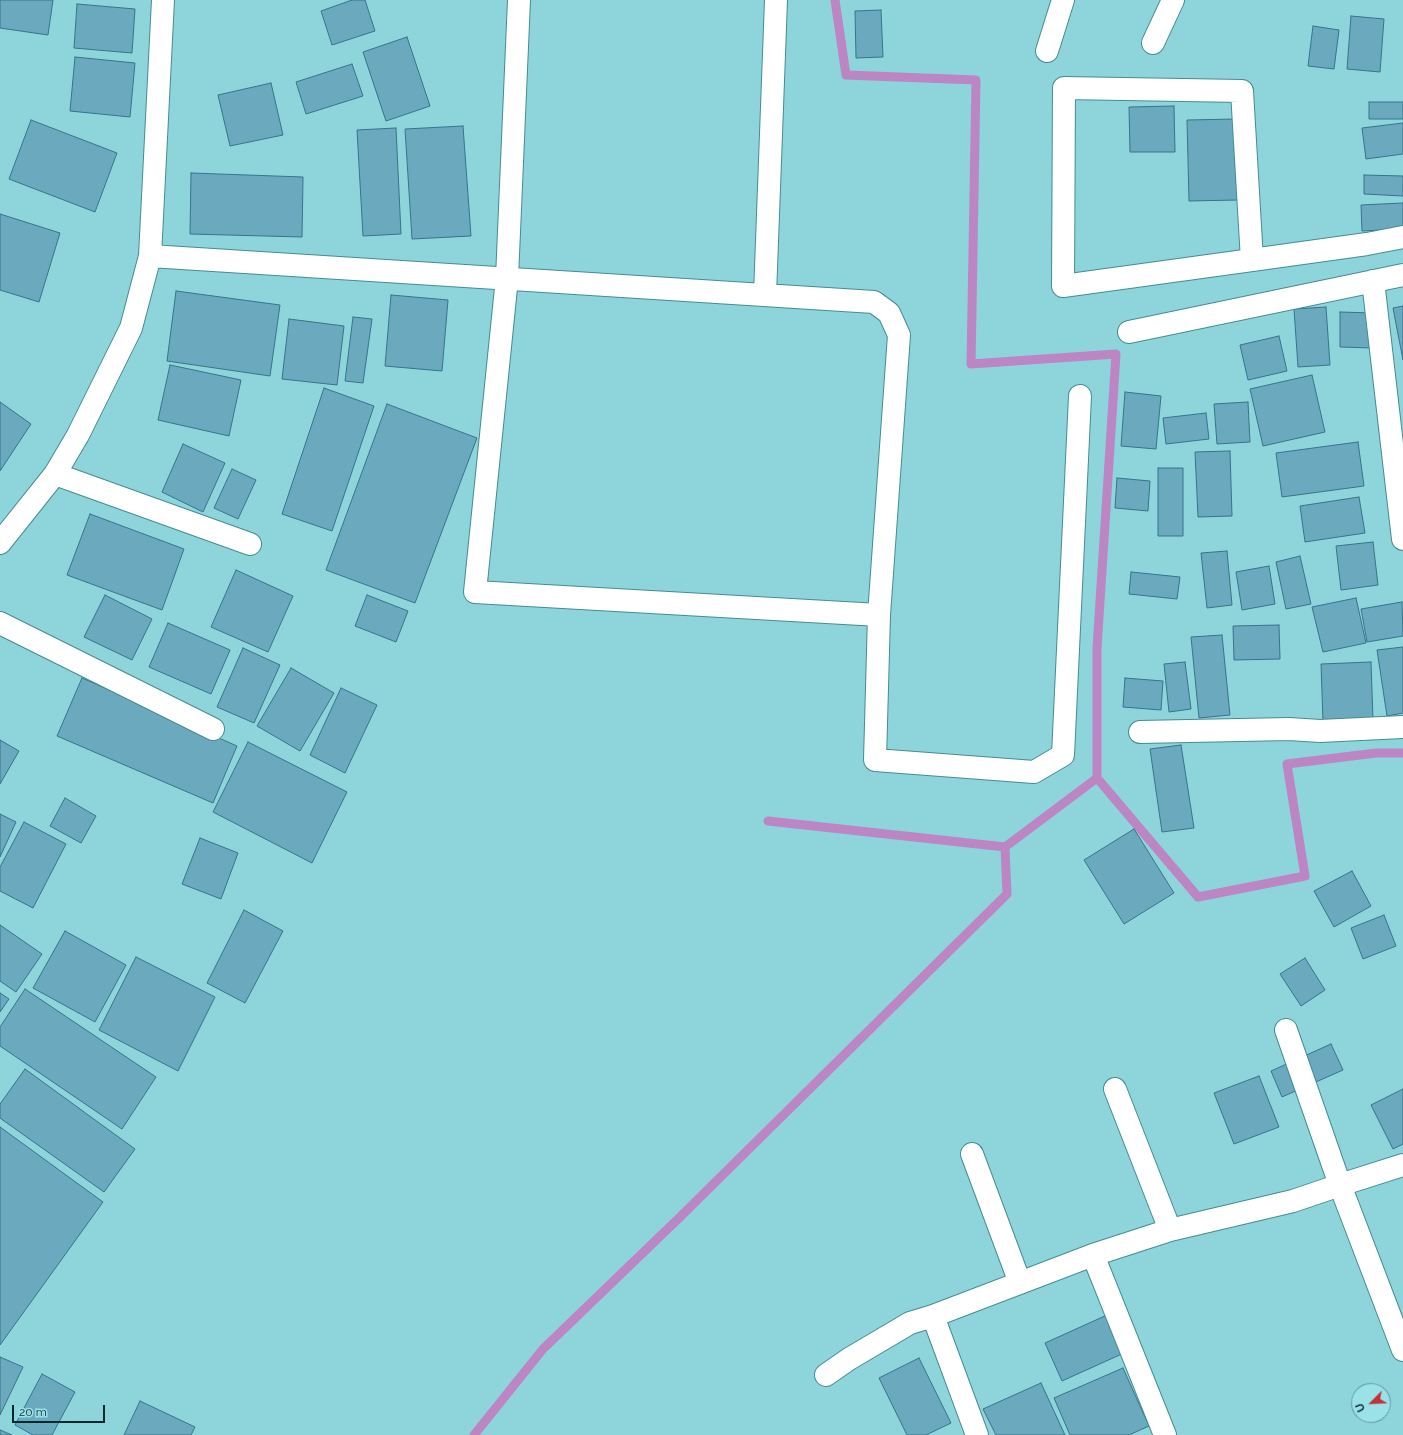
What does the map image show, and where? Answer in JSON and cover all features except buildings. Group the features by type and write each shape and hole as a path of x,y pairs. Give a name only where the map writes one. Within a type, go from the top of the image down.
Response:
{"street":[{"path":"0,543 55,474 78,434 130,328 150,256 163,0"},
{"path":"519,0 507,278 475,592 879,615"},
{"path":"765,295 776,0"},
{"path":"1047,51 1063,0"},
{"path":"1153,43 1173,0"},
{"path":"1252,260 1242,91 1064,88 1063,286 1252,260 1367,244 1403,237"},
{"path":"150,256 874,302 889,313 899,335 879,615 875,760 1034,772 1063,755 1080,396"},
{"path":"1129,332 1403,275"},
{"path":"1373,281 1403,538"},
{"path":"55,474 250,544"},
{"path":"0,623 213,729"},
{"path":"1140,732 1289,729 1320,731 1403,727"},
{"path":"1286,1030 1340,1184 1403,1350"},
{"path":"1115,1089 1170,1230"},
{"path":"972,1154 1020,1283"},
{"path":"826,1375 849,1359 910,1323 933,1316 1093,1255 1170,1230 1293,1201 1340,1184 1403,1165"},
{"path":"1093,1255 1165,1435"},
{"path":"933,1316 977,1435"}],"waterway":[{"path":"474,1435 543,1349 678,1219 1007,894 1005,847 1097,778 1097,648 1116,354 971,364 976,80 846,75 835,0"},
{"path":"1097,778 1198,897 1305,876 1287,764 1376,753 1403,753"},
{"path":"768,821 1005,847"}]}
